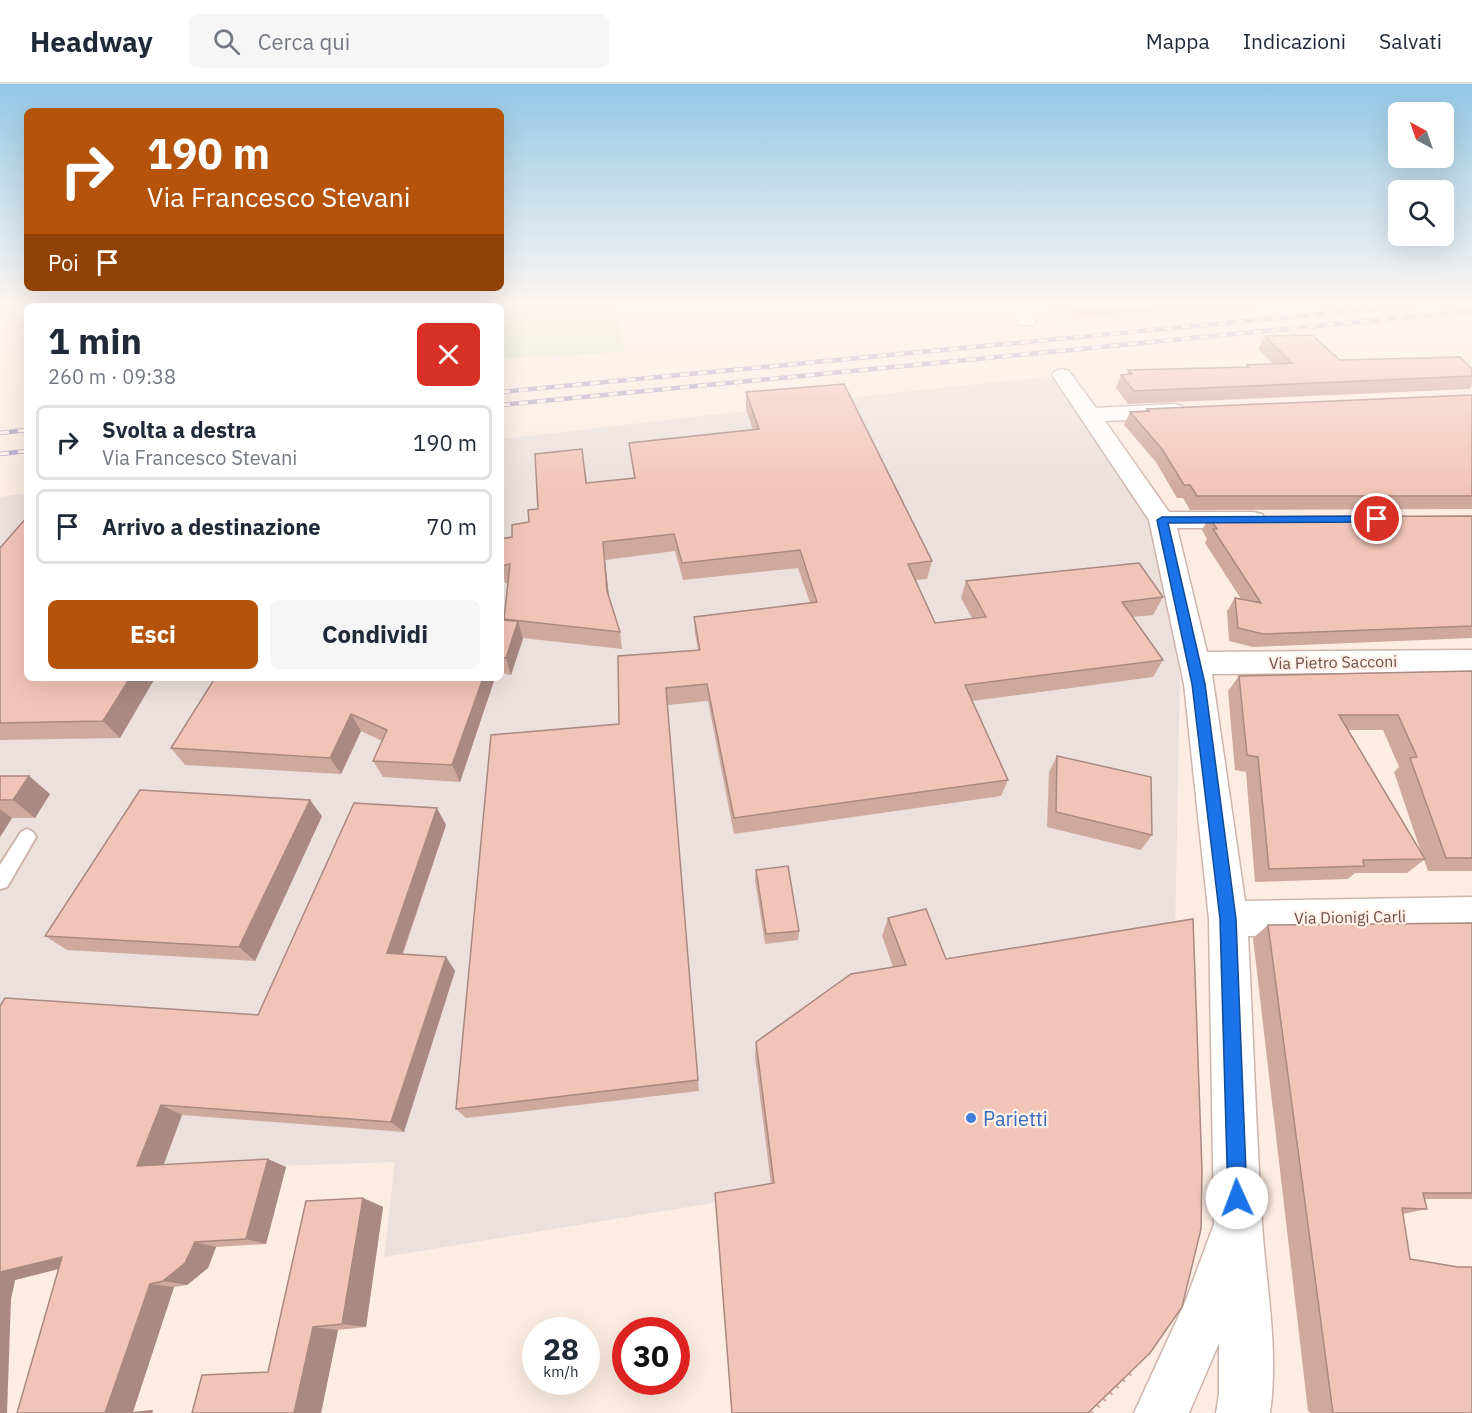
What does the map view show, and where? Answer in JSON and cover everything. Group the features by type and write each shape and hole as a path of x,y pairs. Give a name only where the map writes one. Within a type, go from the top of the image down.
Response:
{"street":[{"path":"1062,375 1162,520 1199,684 1228,919 1238,1221 1246,1355 1246,1394 1243,1413"},
{"path":"1089,415 1197,410"},
{"path":"1162,520 1281,520"},
{"name":"Via Pietro Sacconi","path":"1194,663 1472,661"},
{"name":"Via Dionigi Carli","path":"1228,919 1472,915"},
{"path":"1161,1413 1208,1309 1238,1221"}],"lane":[{"path":"0,881 27,837"}],"path":[{"path":"1091,1413 1140,1361"}],"shaded area":[{"path":"1051,376 1149,518 1180,667 1175,937 773,1193 384,1257 395,1162 0,1176 0,497 24,493 24,681 504,681 504,439 746,411 746,409"}],"building":[{"path":"1248,367 1470,367 1472,376 1134,391 1121,375 1132,374 1128,370"},
{"path":"844,384 932,561 908,564 935,623 986,617 966,581 1139,563 1163,597 1122,602 1163,660 965,685 1008,780 734,818 707,684 666,688 698,1080 456,1109 491,735 619,724 618,656 700,650 694,617 817,602 800,550 682,563 674,534 603,542 607,591 620,632 504,619 510,564 504,565 504,538 512,537 512,525 529,522 528,510 538,509 535,454 582,449 586,483 635,478 629,443 759,429 746,392"},
{"path":"1472,395 1472,496 1197,496 1190,485 1184,485 1162,449 1130,412 1149,411 1147,409"},
{"path":"1472,516 1472,626 1263,634 1238,628 1235,598 1261,603 1213,529 1217,529 1209,517"},
{"path":"24,520 24,681 128,681 103,721 0,723 0,548"},
{"path":"504,620 518,621 506,658 504,658"},
{"path":"1472,671 1472,858 1446,858 1410,758 1417,757 1398,715 1339,715 1425,859 1363,860 1364,866 1269,869 1258,757 1247,755 1239,676"},
{"path":"213,681 482,681 452,765 373,761 387,730 351,714 330,758 171,748"},
{"path":"1057,756 1151,777 1152,835 1056,812"},
{"path":"0,776 29,776 13,800 0,800"},
{"path":"140,790 310,800 239,947 45,936"},
{"path":"354,803 437,808 387,953 446,957 391,1122 161,1105 137,1166 268,1159 246,1239 195,1242 185,1263 163,1281 150,1284 105,1413 17,1413 62,1257 0,1272 0,1006 5,998 258,1015"},
{"path":"788,866 799,931 766,934 756,870"},
{"name":"Parietti","path":"926,909 946,959 1193,919 1202,1170 1201,1229 1182,1307 1150,1353 1088,1413 732,1413 715,1193 774,1183 756,1042 851,974 906,965 888,918"},
{"path":"1472,923 1472,1193 1423,1193 1427,1209 1402,1208 1410,1259 1472,1267 1472,1413 1333,1413 1268,925"},
{"path":"363,1198 342,1324 313,1327 294,1413 192,1413 202,1375 268,1372 306,1201"}],"railway":[{"path":"504,392 763,367"},
{"path":"504,405 893,367"},
{"path":"0,433 24,430"},
{"path":"0,454 24,451"}],"place":[{"name":"Parietti","path":"971,1118"}],"route":[{"path":"1237,1198 1228,919 1199,684 1162,520 1377,519"}]}
